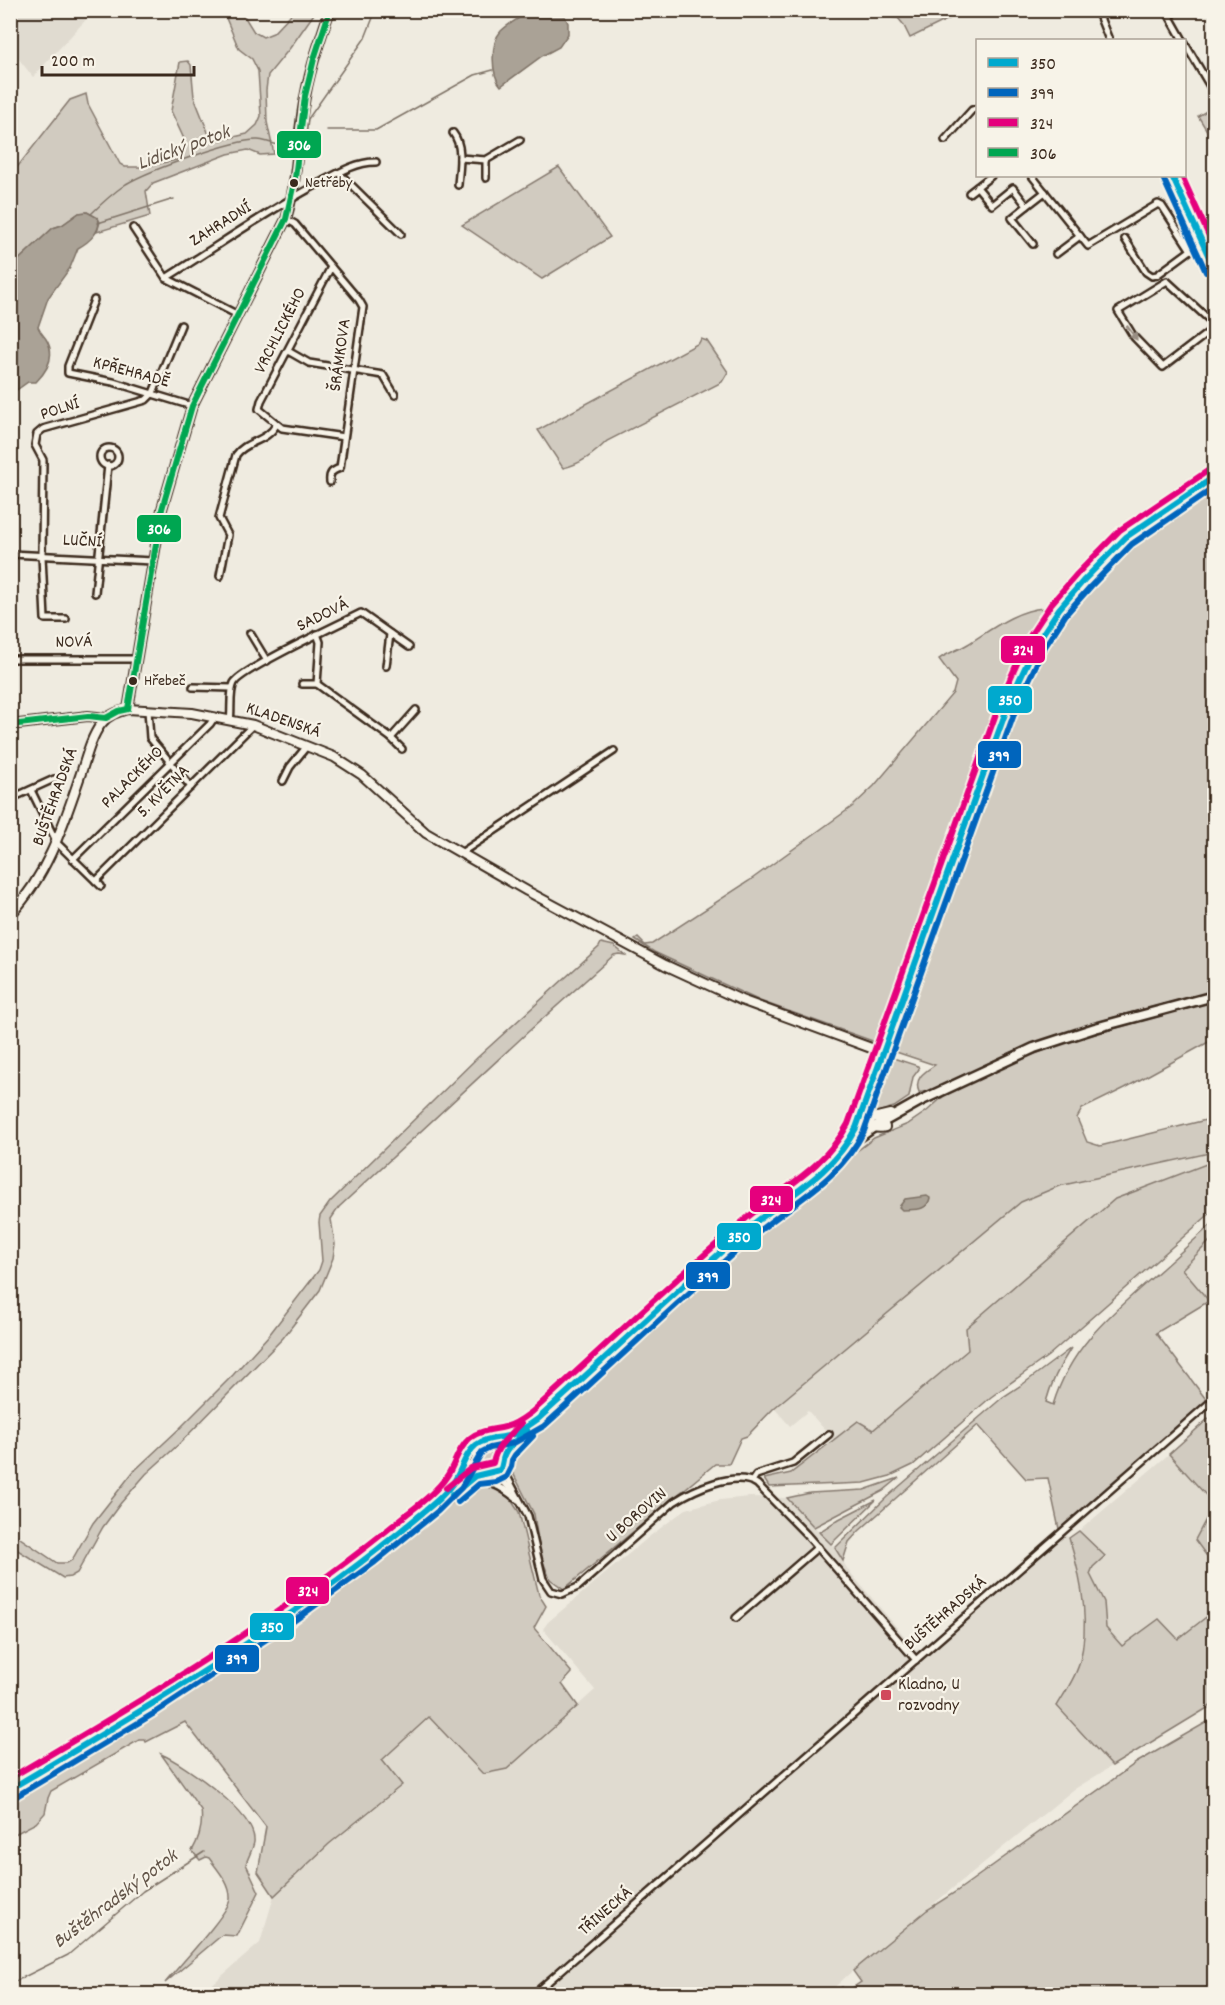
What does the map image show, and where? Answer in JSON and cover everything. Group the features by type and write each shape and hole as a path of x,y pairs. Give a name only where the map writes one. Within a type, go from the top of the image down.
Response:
{"main road":[{"path":"370,1555 466,1477 480,1451 486,1447 509,1443 798,1184 874,1127 922,1100 1005,1060 1064,1037 1215,996"},
{"path":"750,1227 885,1127 943,1091"},
{"path":"10,1789 117,1726 221,1660 434,1509 473,1478 497,1472 502,1467 503,1457 538,1419"},
{"path":"438,1500 459,1476 471,1451 477,1445 488,1439 512,1434 538,1419"},
{"path":"494,1447 503,1457"},
{"path":"476,1462 480,1469 488,1474"}],"street":[{"path":"128,709 162,509 192,406 286,219 293,198 307,87 330,10"},
{"path":"1096,10 1109,39"},
{"path":"1166,10 1183,39"},
{"path":"1186,44 1215,93"},
{"path":"945,140 972,110 976,109"},
{"path":"453,133 457,138 460,158 458,185"},
{"path":"460,158 486,160 520,140"},
{"path":"486,160 486,178"},
{"name":"ZAHRADNÍ","path":"166,278 293,198 339,173 367,162 376,162"},
{"path":"339,173 401,234"},
{"path":"969,193 990,177"},
{"path":"1033,177 1088,246 1158,204 1162,206 1191,250"},
{"path":"1172,177 1215,268"},
{"path":"977,186 992,205 1013,188 1027,206"},
{"path":"1033,244 1012,218 1045,192"},
{"name":"ŠRÁMKOVA","path":"286,219 296,224 363,307 340,468 332,471 329,476 330,482"},
{"path":"133,228 166,278 238,315"},
{"path":"1056,254 1080,236"},
{"path":"1125,239 1146,272 1152,276 1158,275 1191,250 1204,244"},
{"name":"VRCHLICKÉHO","path":"276,425 259,410 261,401 331,267"},
{"path":"1167,281 1215,326 1163,367 1134,337 1118,312 1167,281"},
{"name":"KPŘEHRADĚ","path":"94,300 68,366 68,373 113,382 192,406"},
{"path":"153,393 181,325"},
{"path":"288,351 309,363 383,375 395,395"},
{"name":"POLNÍ","path":"66,619 45,620 42,556 43,460 35,445 38,432 146,400 153,393"},
{"path":"220,576 228,535 219,518 236,455 240,450 267,436 276,425 282,428 344,437"},
{"path":"95,593 108,465"},
{"path":"824,1171 847,1146 856,1128 1010,700 1036,644 1059,609 1084,579 1126,537 1215,477"},
{"name":"LUČNÍ","path":"10,554 153,561"},
{"name":"SADOVÁ","path":"232,688 235,681 267,661 361,613 409,647"},
{"path":"250,633 267,661"},
{"path":"317,634 320,642 317,684"},
{"path":"386,666 390,634"},
{"name":"NOVÁ","path":"10,659 137,659"},
{"path":"302,684 317,684 391,738 402,749"},
{"path":"193,687 232,688 230,721"},
{"name":"KLADENSKÁ","path":"10,725 87,716 106,718 118,711 128,709 192,713 254,724 334,757 362,775 426,833 527,891 676,970 741,1000 882,1052"},
{"path":"148,710 148,734 191,786"},
{"path":"391,738 416,710"},
{"name":"BUŠTĚHRADSKÁ","path":"10,915 42,873 57,843 92,742 106,718"},
{"name":"PALACKÉHO","path":"73,859 214,718"},
{"name":"5. KVĚTNA","path":"73,859 98,884 191,786 254,724"},
{"path":"283,781 290,767 307,746"},
{"path":"460,853 614,751"},
{"path":"10,799 54,779"},
{"path":"31,790 57,843 73,859"},
{"path":"862,1108 868,1115 879,1118 922,1100"},
{"path":"862,1108 865,1121 874,1127 885,1127"},
{"path":"798,1184 836,1147 862,1108"},
{"name":"BUŠTĚHRADSKÁ","path":"697,1852 1215,1399"},
{"name":"U BOROVIN","path":"521,1502 532,1528 543,1579 551,1591 562,1594 578,1587 686,1494 718,1483 740,1479 752,1481 756,1475 793,1463 829,1434"},
{"path":"502,1467 521,1502"},
{"path":"488,1474 501,1479 521,1502"},
{"path":"752,1481 818,1547 916,1660"},
{"path":"434,1509 476,1483 485,1482 500,1486 521,1502"},
{"path":"736,1618 818,1547"},
{"name":"TŘINECKÁ","path":"534,1995 697,1852"}],"shaded area":[{"path":"20,10 94,11 33,77 11,49 11,18"},
{"path":"223,11 241,11 254,32 263,37 273,33 294,11 316,11 268,75 267,122 274,154 260,155 248,150 228,154 153,183 146,191 150,216 97,232 100,222 98,218 87,212 79,213 62,225 53,228 11,267 11,175 70,100 86,94 88,104 120,164 125,167 144,167 176,160 182,155 184,139 171,111 180,62 188,61 191,65 194,97 208,132 213,138 221,140 247,134 257,125 261,116 258,71 252,59 239,49"},
{"path":"529,11 562,11 568,23 568,34 559,47 542,56 501,86 495,74 493,59 497,36 504,28"},
{"path":"839,11 965,11 910,38 898,18"},
{"path":"1213,107 1214,137 1212,139 1198,116"},
{"path":"559,167 610,237 542,279 462,225"},
{"path":"87,212 98,218 96,232 78,248 70,268 48,298 38,327 49,345 50,356 47,367 36,382 28,382 11,394 11,267 53,228 62,225 79,213"},
{"path":"701,339 707,341 728,372 722,382 607,441 587,458 563,468 538,430 699,343"},
{"path":"1214,489 1214,991 1107,1019 1054,1036 1003,1056 935,1089 919,1092 919,1079 924,1072 935,1065 890,1050 1019,685 1062,613 1092,579 1138,538"},
{"path":"1044,608 1052,609 1041,624 1011,684 881,1044 760,1001 654,952 635,940 638,938 645,945 652,944 749,881 853,806 874,786 953,693 956,682 939,659 1014,616"},
{"path":"601,943 614,946 625,955 614,955 339,1207 331,1219 335,1244 333,1258 320,1290 283,1338 179,1444 146,1474 120,1504 103,1527 77,1573 63,1578 11,1546 11,1532 57,1563 67,1563 72,1560 93,1523 133,1472 233,1375 269,1335 319,1270 322,1261 319,1222 320,1216 330,1202 478,1057"},
{"path":"1214,1001 1214,1039 1082,1109 1077,1118 1087,1142 1100,1146 1214,1118 1214,1152 1059,1186 1021,1202 774,1408 747,1436 741,1438 729,1464 715,1464 564,1589 550,1579 540,1554 534,1514 509,1465 508,1454 671,1309 671,1305 753,1231 874,1138 908,1124 945,1095 1007,1065 1066,1042"},
{"path":"890,1057 918,1066 919,1069 913,1077 909,1097 894,1107 874,1113 871,1104"},
{"path":"1214,1152 1214,1161 1115,1199 966,1328 968,1350 873,1430 858,1421 834,1440 808,1411 790,1426 774,1408 1021,1202 1059,1186"},
{"path":"1214,1161 1214,1210 1048,1356 991,1397 913,1465 890,1476 864,1483 769,1487 764,1479 791,1473 858,1421 873,1430 968,1350 966,1328 1115,1199"},
{"path":"927,1196 930,1198 923,1208 902,1210 899,1207 905,1199"},
{"path":"1214,1222 1214,1237 1182,1269 1209,1301 1156,1333 1208,1402 1066,1526 1059,1529 1048,1478 1026,1479 978,1425 859,1531 849,1542 843,1561 835,1548 887,1497 1003,1397 1071,1348 1056,1374 1048,1395 1046,1402 1053,1405 1069,1368 1090,1337 1116,1310"},
{"path":"1214,1237 1214,1298 1209,1301 1182,1269"},
{"path":"1214,1416 1214,1504 1169,1454"},
{"path":"489,1451 496,1454 499,1461 496,1468 489,1471 482,1468 479,1461 482,1454"},
{"path":"1169,1454 1214,1504 1195,1540 1214,1566 1214,1611 1178,1639 1159,1620 1122,1646 1106,1628 1104,1602 1090,1574 1093,1567 1079,1531"},
{"path":"899,1478 883,1491 814,1527 787,1498 810,1493 864,1490"},
{"path":"487,1485 501,1489 507,1494 519,1512 539,1595 546,1606 534,1628 572,1673 562,1684 578,1706 507,1769 483,1774 429,1717 382,1760 402,1785 329,1844 274,1896 258,1872 266,1827 185,1722 146,1742 139,1740 51,1791 45,1813 36,1823 11,1836 10,1799 158,1712 287,1624 476,1486"},
{"path":"749,1497 787,1498 835,1548 848,1570 916,1650 921,1649 1059,1529 1069,1538 1078,1568 1084,1622 1080,1663 1057,1706 1112,1766 1073,1790 860,1964 827,1994 201,1994 260,1943 274,1896 329,1844 402,1785 382,1760 429,1717 483,1774 507,1769 595,1690 543,1629 548,1622 650,1536 686,1509 720,1500"},
{"path":"876,1500 831,1544 819,1532 839,1519"},
{"path":"1214,1504 1214,1566 1195,1540"},
{"path":"1079,1531 1105,1556 1093,1567 1090,1574 1104,1602 1106,1628 1122,1646 1159,1619 1178,1639 1214,1611 1214,1704 1112,1766 1057,1706 1076,1672 1083,1646 1083,1599 1069,1538"},
{"path":"1214,1718 1214,1994 833,1994 842,1987 846,1992 861,1982 853,1971 927,1910 1136,1763"},
{"path":"161,1754 186,1768 217,1791 244,1818 252,1831 254,1842 246,1864 259,1892 237,1936 222,1935 165,1983 221,1916 230,1899 230,1893 226,1882 209,1858 200,1860 192,1851 200,1831 201,1810"}],"waterway":[{"name":"Lidický potok","path":"305,148 308,119 365,38 376,10"},
{"path":"327,130 376,130 475,75 493,70"},
{"path":"304,149 316,137"},
{"name":"Lidický potok","path":"91,214 108,198 137,178 211,150 258,140 294,150"},
{"path":"98,223 174,199"},
{"name":"Buštěhradský potok","path":"10,1984 68,1955 143,1891 204,1852"}],"transit line":[{"name":"306","path":"128,709 162,509 192,406 286,219 295,178 305,96 330,10"},
{"name":"350","path":"1172,177 1214,268"},
{"name":"324","path":"1182,177 1214,247"},
{"name":"399","path":"1164,180 1206,272"},
{"name":"324","path":"10,1778 214,1654 313,1587 361,1551 438,1487 450,1471 462,1446 470,1438 482,1432 512,1425 532,1412 715,1245 827,1154 848,1124 1002,697 1028,639 1051,604 1120,530 1209,470"},
{"name":"350","path":"10,1789 221,1661 323,1591 372,1554 443,1495 476,1445 514,1434 538,1419 747,1229 821,1173 834,1160 856,1128 1010,700 1036,644 1059,609 1126,537 1214,477"},
{"name":"399","path":"15,1797 153,1714 288,1625 375,1562 438,1511 461,1488 482,1452 514,1443 544,1426 753,1236 829,1177 842,1164 864,1131 1018,703 1044,648 1066,614 1132,544 1214,488"},
{"name":"306","path":"10,725 88,716 106,718 128,709"},
{"name":"324","path":"446,1488 471,1468 493,1463 500,1446 521,1424"},
{"name":"350","path":"452,1495 475,1476 500,1470 508,1449 527,1430"},
{"name":"399","path":"458,1502 479,1484 496,1482 506,1477 515,1455 533,1436"}],"place":[{"name":"Netřeby","path":"294,183"},
{"name":"Hřebeč","path":"133,681"},
{"name":"Kladno, U rozvodny","path":"886,1695"}]}
